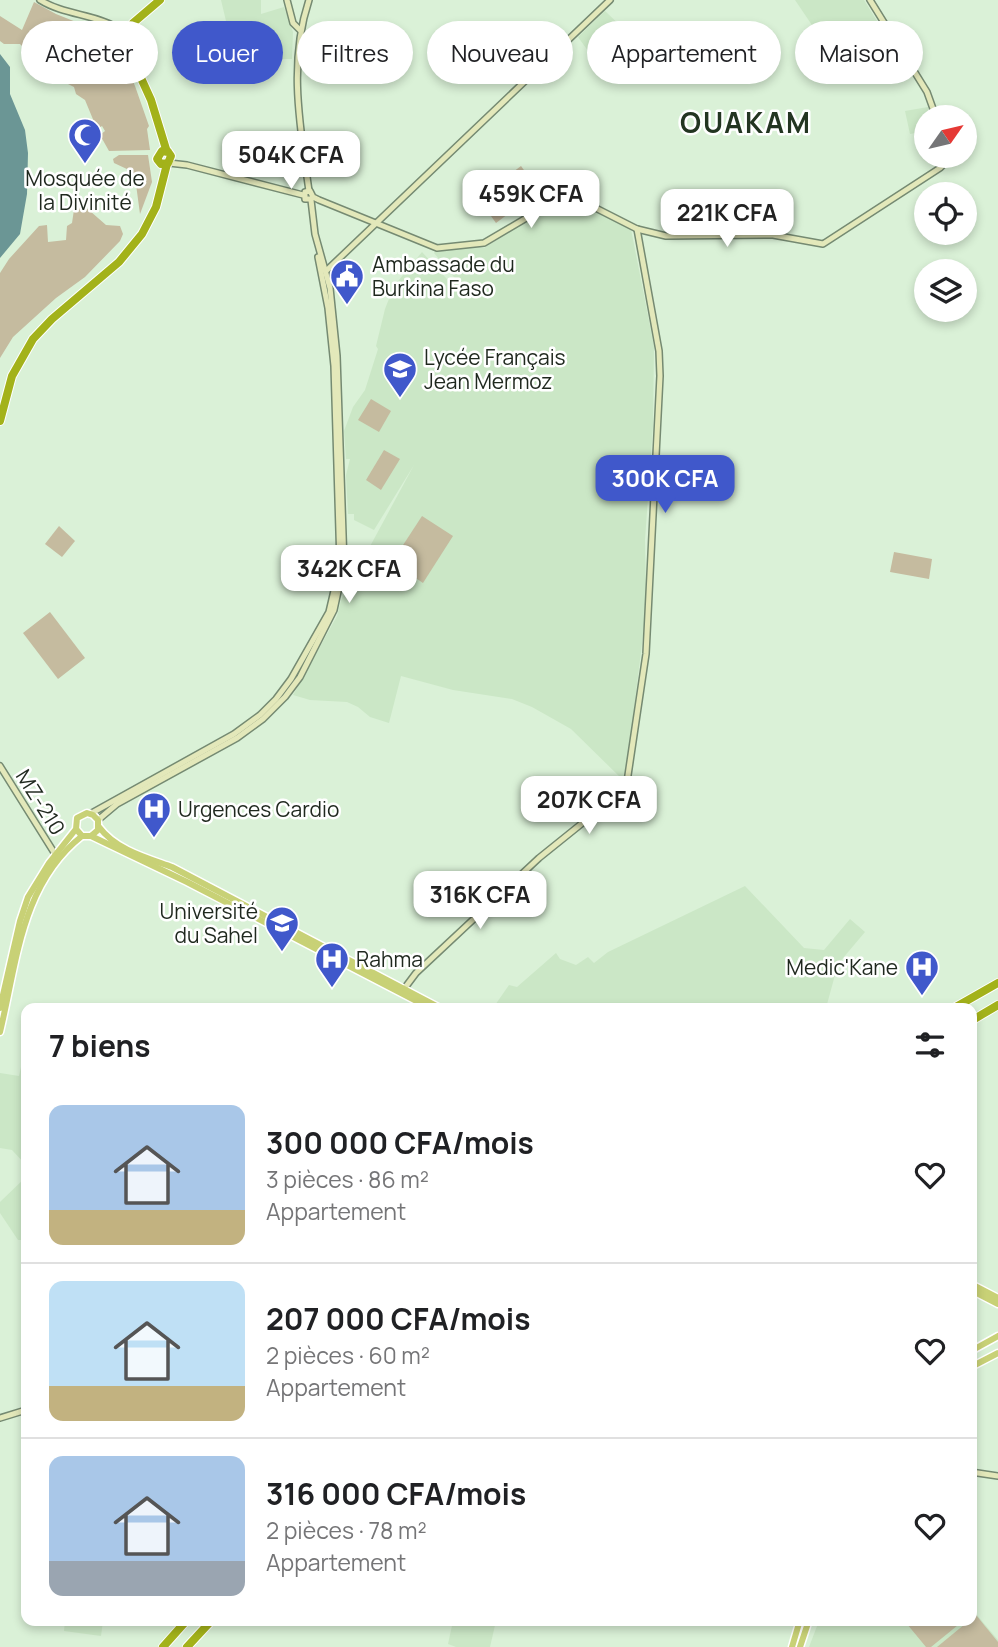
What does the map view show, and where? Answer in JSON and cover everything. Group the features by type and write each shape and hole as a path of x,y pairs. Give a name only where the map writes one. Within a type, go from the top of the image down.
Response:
{"highway":[{"path":"133,21 154,0"},
{"path":"136,21 160,0"},
{"path":"0,407 7,379 27,339 38,326 123,258 142,234 156,206 164,162 149,106 139,84"},
{"path":"0,421 12,376 25,351 43,328 78,295"},
{"path":"963,1003 998,983"},
{"path":"977,1017 998,1005"},
{"path":"163,1647 182,1626"},
{"path":"187,1647 206,1626"}],"main road":[{"path":"0,1008 26,902 55,854 76,829 80,816 90,814 106,836 130,851 172,867 431,1003"},
{"path":"91,836 98,824"},
{"path":"76,829 82,836"},
{"path":"0,1032 24,926 35,893 56,860 82,836 91,836 187,882 420,1003"},
{"path":"977,1287 998,1298"},
{"path":"977,1293 998,1304"},
{"path":"977,1348 998,1336"},
{"path":"977,1364 998,1353"},
{"path":"792,1647 798,1626"},
{"path":"800,1647 807,1626"}],"street":[{"path":"40,0 94,21"},
{"path":"287,0 293,23 297,27"},
{"path":"291,12 302,21 309,0"},
{"path":"326,271 610,0"},
{"path":"870,0 927,92 932,105"},
{"path":"90,19 94,21"},
{"path":"98,824 117,804 237,738 263,719 300,677 334,610 344,564 336,339 326,271 315,234 309,196 297,98 297,54"},
{"path":"164,162 187,165 309,196 437,248 478,245 489,241 567,196 637,229 666,236 773,235 824,244 941,168"},
{"path":"90,814 234,734 260,715 292,679 329,612 340,565 333,352 309,196"},
{"path":"404,989 416,972 539,858 621,792 627,782 646,654 660,376 659,351 637,229"},
{"name":"MZ-210","path":"0,766 55,854"},
{"path":"0,1418 21,1411"},
{"path":"0,1412 12,1413"},
{"path":"977,1473 998,1476"}],"shaded area":[{"path":"221,0 261,0 261,14 284,7 293,32 292,59 283,59 283,21 226,21"},
{"path":"795,0 864,0 877,21 809,21"},
{"path":"34,2 74,21 26,21"},
{"path":"605,11 616,21 595,21"},
{"path":"0,16 21,29 21,45 4,44 0,41"},
{"path":"587,28 587,49 578,37"},
{"path":"68,84 134,84 149,126 147,129 150,150 109,151 100,135 105,131 102,126 97,129 85,100 76,94 74,87"},
{"path":"914,109 914,133 910,134 905,111"},
{"path":"119,155 148,155 152,182 140,214 135,177 129,170 114,163 113,159"},
{"path":"521,166 539,191 496,223 478,198"},
{"path":"568,201 589,208 631,229 654,346 644,627 626,775 622,779 571,729 512,699 453,690 401,676 389,723 370,717 347,702 310,700 293,695 337,616 341,600 414,465 374,530 354,520 354,514 348,514 346,475 350,459 346,459 344,431 353,407 365,390 378,349 376,346 385,309 394,286 422,252 459,292 463,288 434,253 436,250 484,248 557,202"},
{"path":"75,203 82,204 106,225 120,226 123,234 120,241 85,277 56,298 13,337 0,358 0,273 39,226 47,225 48,242 66,240 67,226 72,223"},
{"path":"371,399 391,411 379,432 358,420"},
{"path":"384,450 400,459 381,490 366,480"},
{"path":"422,516 453,536 423,583 392,562"},
{"path":"59,526 75,541 62,557 45,544"},
{"path":"894,552 932,559 929,579 890,572"},
{"path":"50,612 85,658 58,679 23,633"},
{"path":"745,886 804,948 824,950 850,919 865,932 838,964 827,1003 496,1003 509,985 517,987 556,953 560,959 576,965 588,957 594,963 608,952"},
{"path":"21,1067 21,1160 12,1150 0,1148 0,1073 19,1076"},
{"path":"21,1182 21,1240 18,1240 0,1213 0,1202"},
{"path":"977,1615 998,1640 998,1647 809,1647 817,1626 977,1626"},
{"path":"977,1616 998,1642 998,1647 937,1647 963,1626 977,1626"},
{"path":"64,1626 102,1626 101,1636 64,1631"},
{"path":"452,1626 495,1626 490,1647 456,1647 448,1644"},
{"path":"909,1626 957,1626 931,1647 926,1647"}],"water":[{"path":"0,54 10,67 10,94 25,130 28,153 27,194 20,234 0,258"}],"place":[{"name":"Mosquée de la Divinité","path":"85,165"},
{"name":"Ambassade du Burkina Faso","path":"347,306"},
{"name":"Lycée Français Jean Mermoz","path":"400,399"},
{"name":"Urgences Cardio","path":"154,839"},
{"name":"Université du Sahel","path":"282,953"},
{"name":"Rahma","path":"332,989"},
{"name":"Medic'Kane","path":"922,997"}],"district":[{"name":"OUAKAM","path":"746,122"}]}
